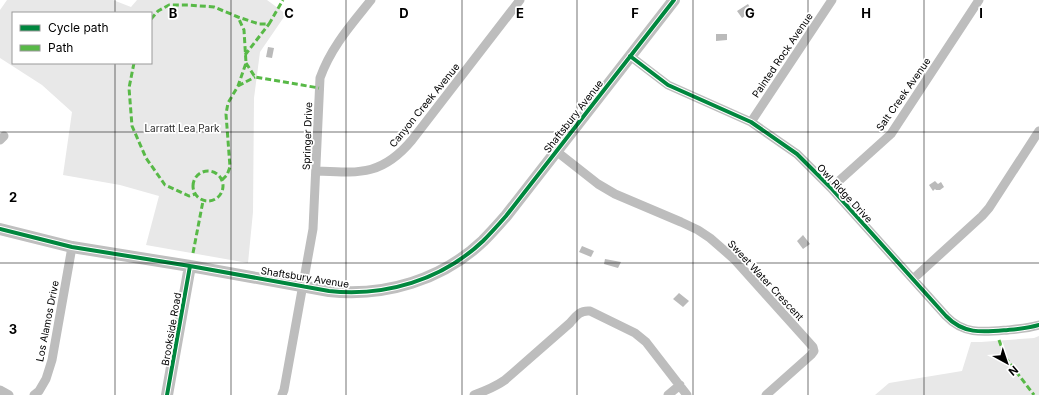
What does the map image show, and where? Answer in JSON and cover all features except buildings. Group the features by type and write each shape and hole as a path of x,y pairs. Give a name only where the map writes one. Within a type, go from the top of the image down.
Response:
{"street":[{"name":"Springer Drive","path":"302,287 314,229 320,78 325,64 339,40 371,0"},
{"name":"Canyon Creek Avenue","path":"316,171 350,173 360,172 385,164 395,158 412,140 520,0"},
{"name":"Shaftsbury Avenue","path":"0,229 72,247 190,266 302,287 340,292 378,291 417,281 449,267 476,248 491,233 506,216 674,0"},
{"name":"Painted Rock Avenue","path":"751,122 832,0"},
{"name":"Salt Creek Avenue","path":"831,188 891,134 979,0"},
{"name":"Owl Ridge Drive","path":"630,56 668,85 751,122 762,128 797,154 831,188 950,320 962,327 978,332 1024,328 1039,325"},
{"path":"913,279 982,216 1039,131"},
{"name":"Sweet Water Crescent","path":"556,151 615,194 681,222 698,230 710,238 734,259 813,347 814,351 811,355 766,395"},
{"name":"Los Alamos Drive","path":"34,395 39,391 46,379 52,360 72,247"},
{"name":"Brookside Road","path":"167,395 190,266"},
{"path":"282,395 302,287"},
{"path":"474,395 494,387 505,380 570,323 577,315 585,311 590,311 635,333 646,342 687,395"},
{"path":"668,395 680,385"},
{"path":"0,390 9,395"}],"green space":[{"name":"Larratt Lea Park","path":"7,0 113,0 131,7 137,0 267,0 286,14 260,52 254,98 253,212 248,263 146,245 159,196 120,185 63,175 72,112 42,85 0,58 0,10"},
{"path":"1039,336 1039,395 875,395 889,383 962,371 971,342 1034,338"}],"shaded area":[{"path":"748,4 752,11 742,18 737,11"},
{"path":"716,34 727,34 727,40 716,41"},
{"path":"268,47 274,48 272,58 266,57"},
{"path":"935,181 938,184 941,182 944,187 940,190 935,189 933,191 929,185"},
{"path":"803,235 810,244 803,249 797,241"},
{"path":"582,246 594,251 591,257 579,252"},
{"path":"605,259 621,262 618,268 604,264"},
{"path":"679,293 689,301 683,307 673,299"}],"marked path":[{"path":"152,18 158,11 169,5 188,5 214,7 259,24 269,24 283,0"},
{"path":"222,180 227,175 230,167 226,114 228,103 238,86 246,63 244,30 238,17"},
{"path":"245,55 269,24"},
{"path":"246,63 255,77 319,88"},
{"path":"134,64 129,88 132,126 146,158 165,185 189,196 195,194"},
{"path":"238,86 255,77"},
{"path":"208,171 219,175 223,186 219,197 208,201 197,197 193,186 197,175 208,171"},
{"path":"193,253 203,201"},
{"path":"999,340 1005,357 1034,395"}],"cycle path":[{"path":"0,229 72,247 329,291 371,291 412,283 431,276 450,266 467,255 492,232 674,0"},
{"path":"630,56 668,85 751,122 797,154 831,188 953,322 975,331 1027,328 1039,325"},
{"path":"167,395 190,266"}]}
